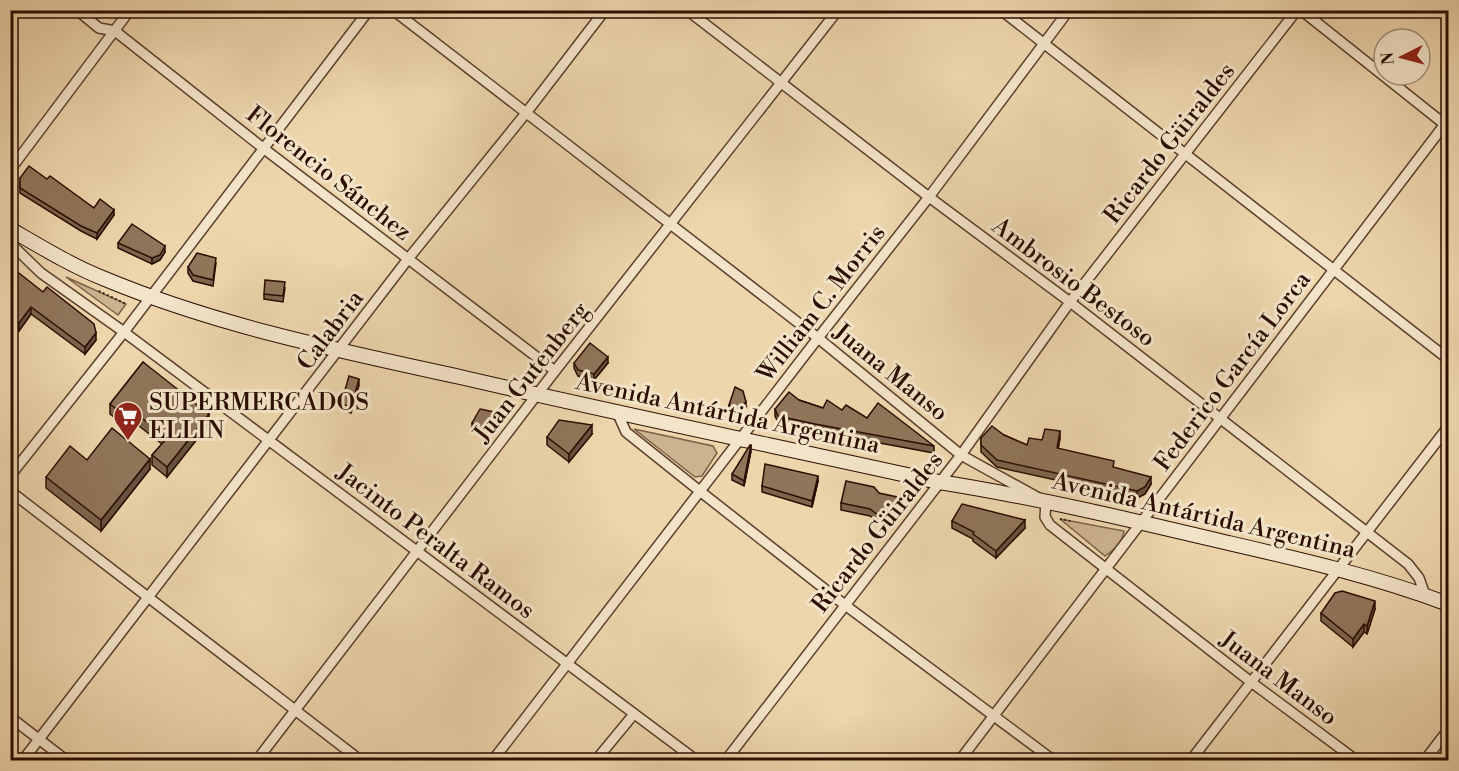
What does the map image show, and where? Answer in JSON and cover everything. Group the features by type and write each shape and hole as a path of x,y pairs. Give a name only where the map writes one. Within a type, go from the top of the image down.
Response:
{"main road":[{"name":"Avenida Antártida Argentina","path":"10,230 78,266 151,297 224,320 339,350 939,482 990,490 1142,522 1339,569 1449,604"}],"street":[{"name":"Florencio Sánchez","path":"77,10 99,28 115,31 555,371"},
{"path":"10,170 130,10"},
{"path":"10,476 151,297 369,10"},
{"name":"Juana Manso","path":"393,10 818,338 961,455 1046,502 1045,517 1050,525 1251,682 1356,760"},
{"name":"Calabria","path":"23,760 408,259 526,113 605,10"},
{"name":"Ambrosio Bestoso","path":"687,10 929,197 1070,302 1408,564 1419,578 1425,595"},
{"name":"Juan Gutenberg","path":"257,760 555,371 838,10"},
{"path":"1001,10 1449,359"},
{"name":"William C. Morris","path":"493,760 929,197 1069,10"},
{"path":"1299,10 1448,124"},
{"name":"Ricardo Güiraldes","path":"726,760 961,455 1070,302 1299,10"},
{"name":"Federico García Lorca","path":"960,760 1221,421 1333,270 1448,124"},
{"name":"Jacinto Peralta Ramos","path":"10,243 41,273 124,332 696,760"},
{"path":"617,412 626,432 701,492 845,604 1053,760"},
{"path":"1191,760 1449,427"},
{"path":"10,491 360,760"},
{"path":"596,760 634,714"},
{"path":"10,717 66,760"},
{"path":"1425,760 1449,730"}],"shaded area":[{"path":"66,277 126,304 118,315"},
{"path":"634,429 713,446 717,453 702,476 695,477"},
{"path":"1060,519 1124,531 1118,545 1105,556"}],"building":[{"path":"29,166 47,179 50,176 94,208 100,199 114,210 97,233 81,226 20,188 20,178"},
{"path":"132,224 165,246 160,255 152,258 118,243"},
{"path":"197,253 216,258 213,280 193,275 188,267"},
{"path":"10,266 43,292 47,287 94,324 96,333 85,347 31,307 19,323 10,317 10,303 15,298 10,294"},
{"path":"265,280 285,282 283,296 264,294"},
{"path":"590,343 608,357 594,374 578,370 574,363"},
{"path":"143,362 209,414 167,467 152,455 167,438 125,405 120,412 110,404"},
{"path":"349,376 359,379 351,407 341,404"},
{"path":"735,387 743,391 746,402 739,408 729,405"},
{"path":"789,392 799,400 823,408 827,400 842,410 846,405 867,418 878,403 934,446 778,416 775,409"},
{"path":"480,409 494,412 496,419 486,432 472,423"},
{"path":"559,420 592,425 569,454 547,437"},
{"path":"992,426 1004,435 1027,445 1029,438 1042,440 1045,429 1060,431 1057,448 1114,461 1113,467 1151,477 1145,487 1137,491 997,460 981,445 981,438"},
{"path":"112,428 150,459 101,520 46,477 70,446 87,460"},
{"path":"751,445 744,481 732,474"},
{"path":"765,464 818,476 812,501 762,486"},
{"path":"846,481 874,487 879,493 897,497 899,503 886,521 870,509 841,503"},
{"path":"962,504 1025,520 996,551 973,534 974,532 952,521"},
{"path":"1342,591 1375,601 1367,626 1364,624 1353,639 1321,613 1335,593"}],"place":[{"name":"SUPERMERCADOS ELLIN","path":"128,442"}]}
